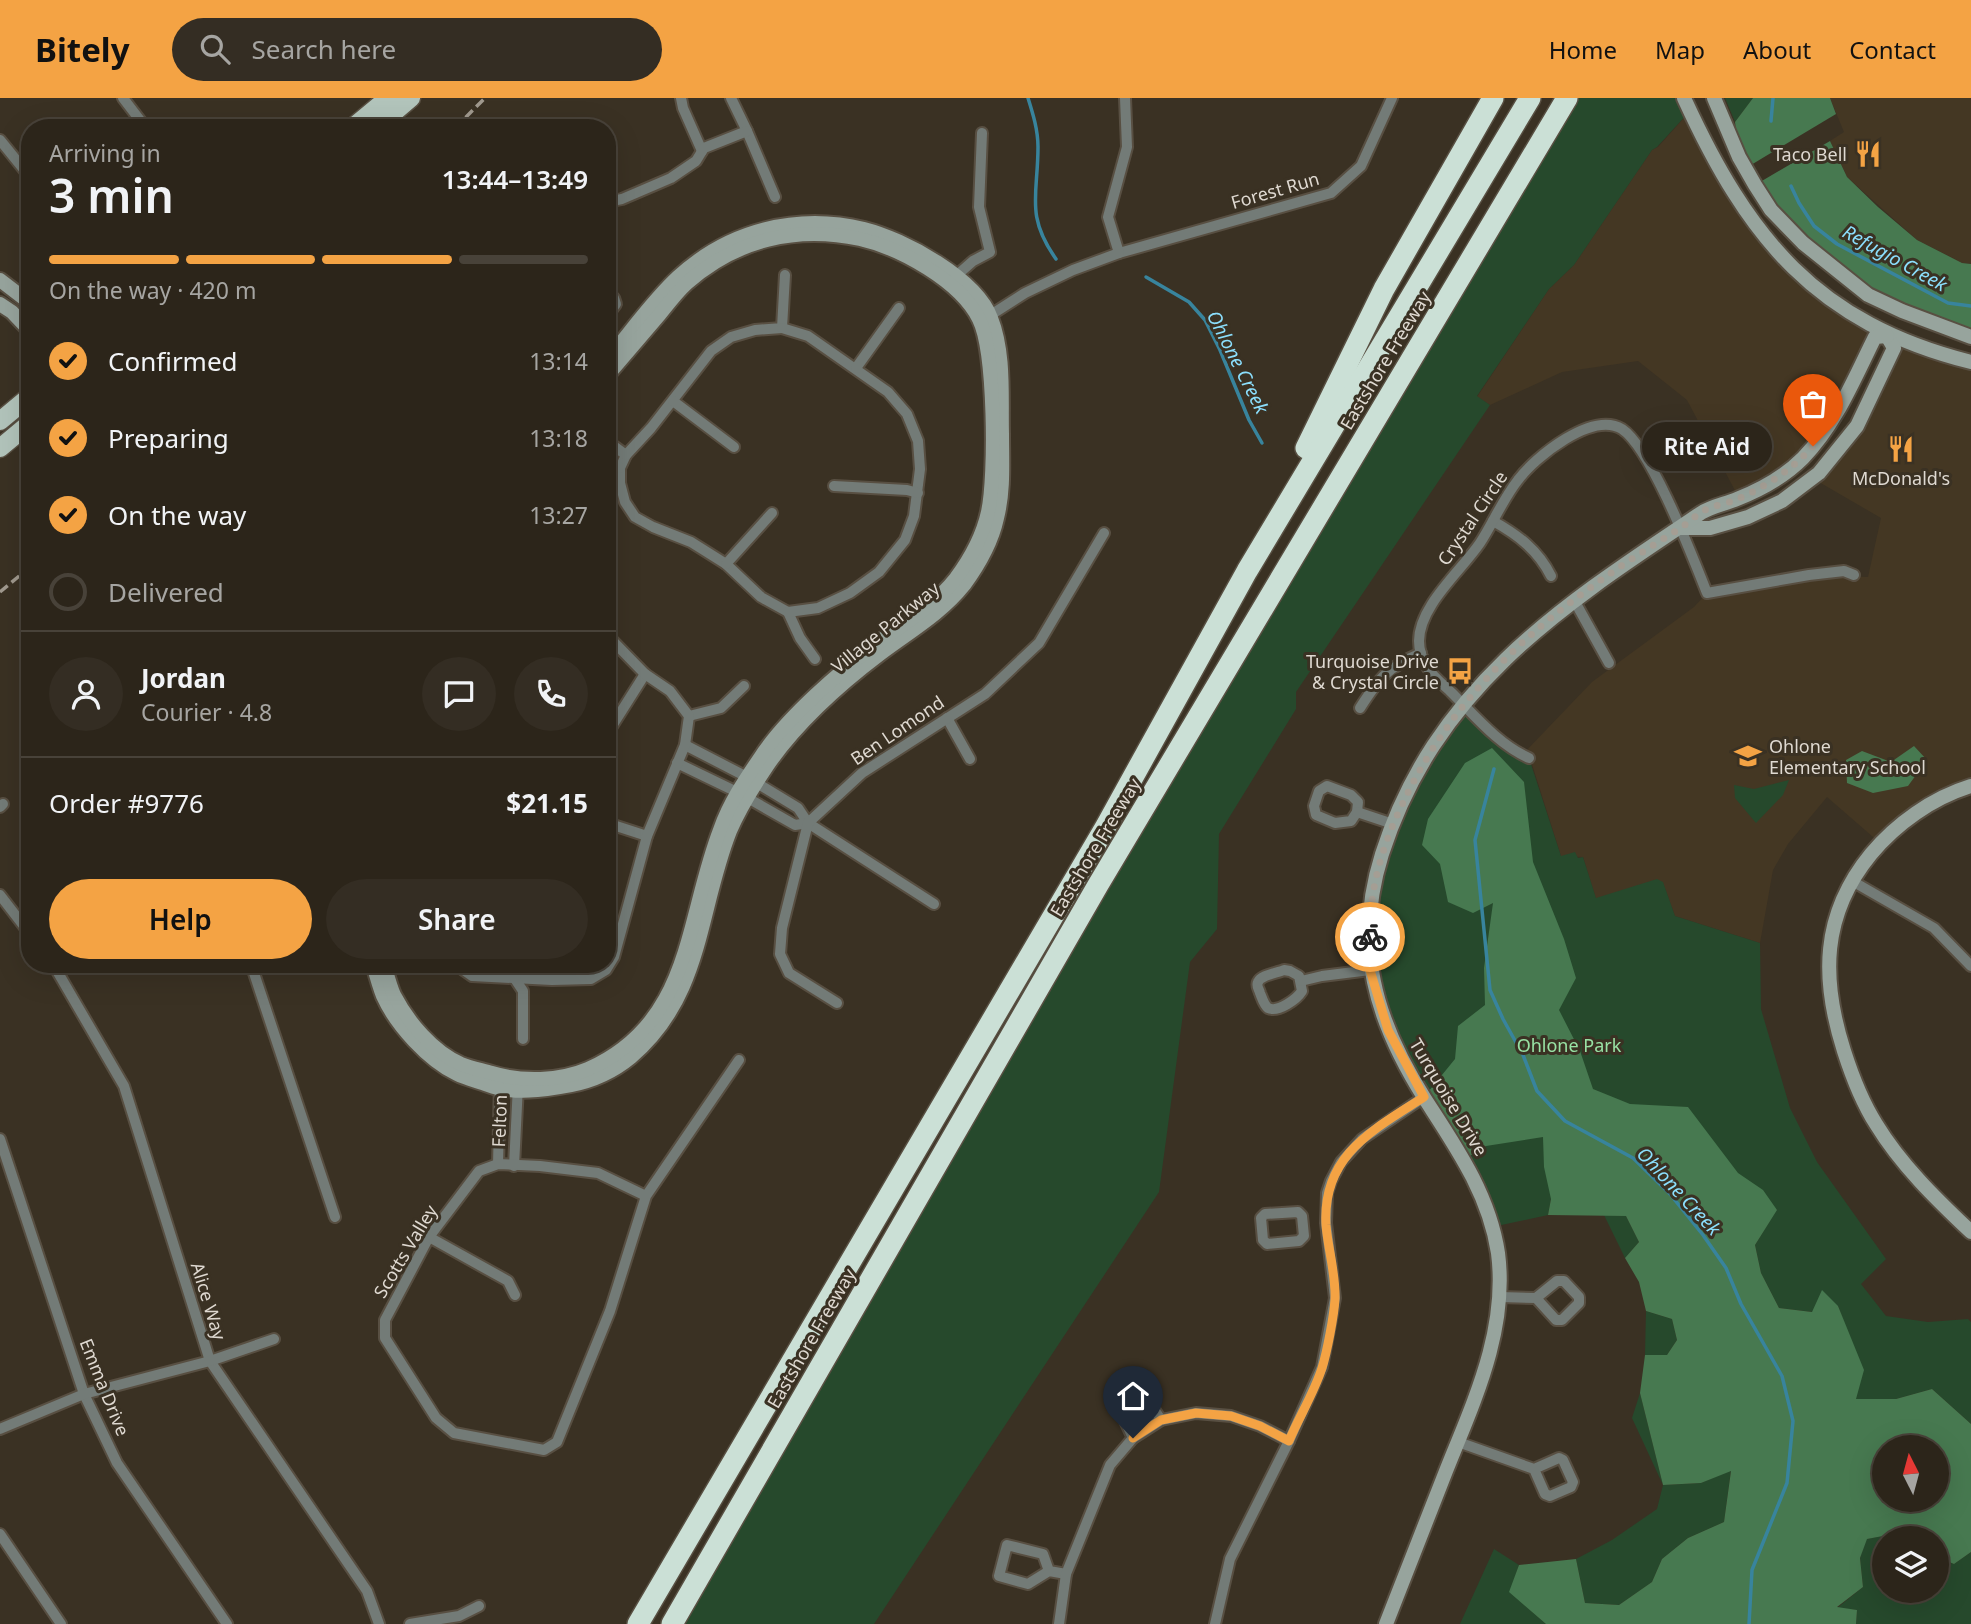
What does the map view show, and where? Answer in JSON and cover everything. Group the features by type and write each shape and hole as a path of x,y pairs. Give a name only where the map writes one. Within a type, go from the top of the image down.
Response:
{"highway":[{"path":"1247,571 1384,289 1493,98"},
{"name":"Eastshore Freeway","path":"638,1624 1106,826 1247,571 1530,98"},
{"name":"Eastshore Freeway","path":"672,1624 1098,886 1567,98"}],"main road":[{"path":"363,119 388,98"},
{"path":"386,119 411,98"},
{"path":"0,421 21,404"},
{"path":"0,448 21,430"}],"street":[{"path":"123,98 139,119"},
{"path":"681,98 702,151"},
{"path":"730,98 775,197"},
{"path":"1119,253 1108,216 1127,146 1125,98"},
{"name":"Forest Run","path":"985,318 1025,293 1073,270 1119,253 1331,193 1361,166 1392,98"},
{"path":"1685,98 1728,185 1745,212 1788,265 1825,295 1888,335 1936,353 1971,362"},
{"path":"1714,98 1739,156 1772,210 1803,243 1868,295 1902,312 1971,337"},
{"path":"616,201 671,177 696,161 704,148 747,131"},
{"path":"956,276 973,261 990,252 979,207 982,133"},
{"path":"0,141 21,166"},
{"name":"Village Parkway","path":"376,973 384,1000 416,1045 454,1073 500,1083 549,1089 582,1083 618,1067 647,1043 673,1011 688,976 741,794 777,751 844,684 934,615 963,585 984,552 997,520 1003,485 999,350 985,318 956,276 928,256 870,230 833,223 792,223 750,232 710,251 676,278 616,349"},
{"name":"Village Parkway","path":"616,365 683,286 716,260 753,242 793,234 832,234 866,241 896,252 923,265 949,284 985,318"},
{"path":"782,328 785,275"},
{"path":"0,280 21,296"},
{"path":"0,304 21,322"},
{"path":"856,368 899,308"},
{"name":"Turquoise Drive","path":"1386,1624 1493,1348 1500,1297 1498,1252 1487,1208 1465,1159 1424,1097 1388,1030 1370,970 1373,892 1381,857 1393,824 1424,761 1462,703 1516,648 1574,600 1651,544 1681,528 1706,510 1767,484 1802,459 1825,433 1839,411 1875,337 1888,335 1902,312"},
{"path":"788,612 818,608 850,593 879,572 905,540 914,516 920,470 918,441 907,414 888,392 808,336 782,328 755,330 731,337 712,351 626,455 620,468 620,483 625,502 635,517 691,542 726,564 761,597 788,612 800,638 815,659"},
{"name":"Turquoise Drive","path":"1681,528 1710,528 1748,517 1782,501 1819,472 1857,426 1894,348 1888,335"},
{"path":"673,401 734,447"},
{"name":"Crystal Circle","path":"1421,653 1420,633 1430,607 1464,566 1517,481 1535,461 1583,430 1605,425 1622,430 1632,439 1664,493 1707,593 1809,575 1844,571 1854,575"},
{"path":"616,448 626,455"},
{"path":"616,466 620,468"},
{"path":"834,486 918,493"},
{"path":"726,564 772,513"},
{"path":"1493,521 1529,545 1542,559 1551,576"},
{"name":"Ben Lomond","path":"808,823 862,773 985,694 1039,643 1104,533"},
{"path":"1574,600 1609,663"},
{"path":"616,644 645,674 670,691 689,716 685,745 647,836 616,950"},
{"path":"1360,708 1384,673 1421,653 1428,669 1497,737 1530,758"},
{"path":"616,720 645,674"},
{"path":"689,716 721,708 744,686"},
{"path":"947,718 970,759"},
{"path":"685,745 798,808 808,823 934,904"},
{"path":"677,763 741,794 795,825 808,823"},
{"path":"1971,786 1945,796 1900,825 1880,843 1852,881 1833,928 1828,965 1836,1025 1853,1078 1875,1124 1925,1189 1971,1232"},
{"path":"1357,812 1393,824"},
{"path":"808,823 782,928 780,954 789,973 837,1003"},
{"path":"616,825 647,836"},
{"path":"1852,881 1934,928 1971,967"},
{"path":"0,895 21,922"},
{"path":"1301,981 1370,970"},
{"name":"Alice Way","path":"58,973 124,1086 210,1361 368,1591 379,1624"},
{"path":"254,973 335,1217"},
{"name":"Village Parkway","path":"387,973 394,995 423,1037 459,1063 500,1083"},
{"path":"468,973 472,976 515,979 591,979 601,973"},
{"path":"515,973 515,979 523,991 523,1039"},
{"name":"Scotts Valley","path":"498,1164 479,1171 429,1237 384,1320 385,1338 436,1418 454,1433 544,1450 557,1442 610,1311 646,1196 739,1060"},
{"name":"Felton","path":"498,1164 500,1083"},
{"name":"Felton","path":"514,1166 518,1084"},
{"path":"1214,1624 1230,1559 1289,1441 1322,1367 1335,1298 1326,1223 1327,1193 1335,1171 1347,1154 1370,1132 1424,1097"},
{"name":"Emma Drive","path":"0,1139 84,1394 117,1463 227,1624"},
{"path":"498,1164 540,1166 598,1174 646,1196"},
{"path":"1303,1225 1326,1223"},
{"path":"429,1237 508,1281 514,1295"},
{"path":"1500,1297 1536,1298"},
{"path":"0,1429 84,1394 210,1361 274,1339"},
{"path":"1133,1438 1118,1406 1141,1389 1161,1420"},
{"path":"1059,1624 1066,1574 1110,1465 1133,1438 1161,1420 1196,1413 1231,1416 1260,1426 1289,1441"},
{"path":"1458,1442 1534,1469"},
{"path":"0,1534 61,1624"},
{"path":"1049,1571 1042,1554 1007,1545 999,1576 1028,1584 1049,1571 1066,1574"},
{"path":"410,1624 458,1616 479,1606"}],"shaded area":[{"path":"1830,98 1971,98 1971,264 1962,263 1917,240 1847,177 1830,141 1844,132"},
{"path":"1690,111 1769,244 1879,328 1802,459 1739,498 1687,400 1638,361 1562,372 1490,405 1477,397 1549,289 1574,265 1652,150 1658,147"},
{"name":"Ohlone Elementary School","path":"1899,338 1971,362 1971,786 1880,843 1827,797 1788,844 1773,870 1760,943 1675,916 1663,883 1596,899 1583,857 1561,856 1530,758 1522,755 1592,682 1694,607 1707,593 1809,575 1868,577 1881,518 1812,478 1834,455"}],"green space":[{"path":"1567,98 1684,98 1690,111 1652,150 1574,265 1549,289 1477,396 1490,405 1296,692 1296,709 1219,834 1217,929 1190,962 1159,1192 874,1624 672,1624"},
{"path":"1725,98 1753,98 1735,122"},
{"path":"1753,98 1830,98 1836,114 1746,168 1739,157 1735,122"},
{"path":"1830,141 1847,177 1878,207 1917,240 1962,263 1971,264 1971,337 1837,272 1755,185"},
{"name":"Ohlone Park","path":"1462,703 1529,758 1561,856 1575,852 1578,858 1583,857 1596,898 1657,879 1663,882 1675,916 1760,943 1761,1009 1790,1108 1817,1162 1886,1259 1861,1284 1886,1316 1928,1322 1968,1319 1971,1322 1971,1424 1932,1389 1896,1399 1856,1399 1849,1336 1838,1306 1813,1312 1779,1308 1761,1273 1755,1245 1777,1209 1551,1199 1548,1215 1492,1227 1388,1030 1370,930 1393,824"},
{"path":"1914,746 1927,760 1908,786 1873,793 1847,783 1846,760 1862,751 1891,762"},
{"path":"1492,748 1524,782 1533,862 1564,939 1576,978 1559,1010 1580,1051 1593,1089 1630,1104 1688,1107 1738,1173 1763,1190 1777,1210 1755,1245 1761,1273 1779,1308 1812,1312 1822,1290 1838,1306 1864,1370 1856,1399 1896,1399 1932,1389 1971,1424 1971,1552 1954,1564 1949,1562 1949,1526 1872,1526 1872,1538 1867,1539 1860,1558 1863,1587 1837,1607 1857,1610 1856,1624 1546,1624 1509,1592 1519,1565 1576,1559 1585,1603 1619,1605 1652,1582 1662,1559 1688,1538 1724,1522 1731,1471 1701,1483 1663,1485 1640,1393 1645,1355 1667,1355 1677,1340 1672,1319 1646,1311 1639,1282 1625,1258 1639,1242 1626,1216 1548,1215 1551,1199 1544,1167 1543,1137 1486,1146 1465,1159 1424,1097 1455,1059 1458,1026 1485,1005 1484,968 1493,903 1473,913 1448,902 1440,864 1422,845 1428,819 1465,763"},
{"path":"1789,780 1783,795 1756,823 1735,798 1734,785 1754,789"},
{"path":"1604,1215 1626,1216 1639,1242 1625,1258"},
{"path":"1646,1311 1672,1319 1677,1340 1667,1355 1645,1355"},
{"path":"1640,1393 1663,1485 1632,1418"},
{"path":"1731,1470 1724,1522 1688,1538 1662,1559 1652,1582 1619,1605 1585,1603 1576,1559 1612,1540 1657,1509 1663,1485 1701,1483"},
{"path":"1872,1538 1872,1603 1949,1603 1949,1562 1954,1564 1971,1552 1971,1624 1856,1624 1857,1610 1837,1608 1863,1587 1860,1558 1866,1539"},
{"path":"1494,1549 1519,1565 1510,1592 1546,1624 1460,1624"}],"waterway":[{"name":"Ohlone Creek","path":"1028,98 1038,141 1035,204 1037,217 1046,244 1056,259"},
{"name":"Refugio Creek","path":"1771,121 1773,98"},
{"name":"Refugio Creek","path":"1791,186 1814,226 1837,244 1948,303 1971,306"},
{"name":"Ohlone Creek","path":"1146,277 1189,302 1205,320 1249,420 1262,443"},
{"name":"Ohlone Creek","path":"1494,769 1475,840 1490,990 1523,1055 1537,1091 1565,1121 1633,1158 1670,1194 1726,1268 1741,1304 1782,1376 1793,1421 1787,1483 1752,1570 1749,1624"}],"railway":[{"path":"464,119 485,98"},
{"path":"0,592 21,574"}],"way so far":[{"path":"1370,937 1373,892 1381,857 1393,824 1424,761 1462,703 1516,648 1555,614 1618,567 1706,510 1739,498 1772,481 1802,459 1813,446"}],"place":[{"name":"Taco Bell","path":"1868,154"},
{"name":"Rite Aid","path":"1813,446"},
{"name":"McDonald's","path":"1901,449"},
{"name":"Turquoise Drive & Crystal Circle","path":"1460,671"},
{"name":"Ohlone Elementary School","path":"1748,756"}],"route":[{"path":"1133,1438 1161,1420 1196,1413 1231,1416 1260,1426 1289,1441 1322,1367 1335,1298 1326,1223 1327,1193 1331,1181 1341,1162 1362,1139 1424,1097 1401,1059 1378,1002 1370,970 1370,937"}]}
